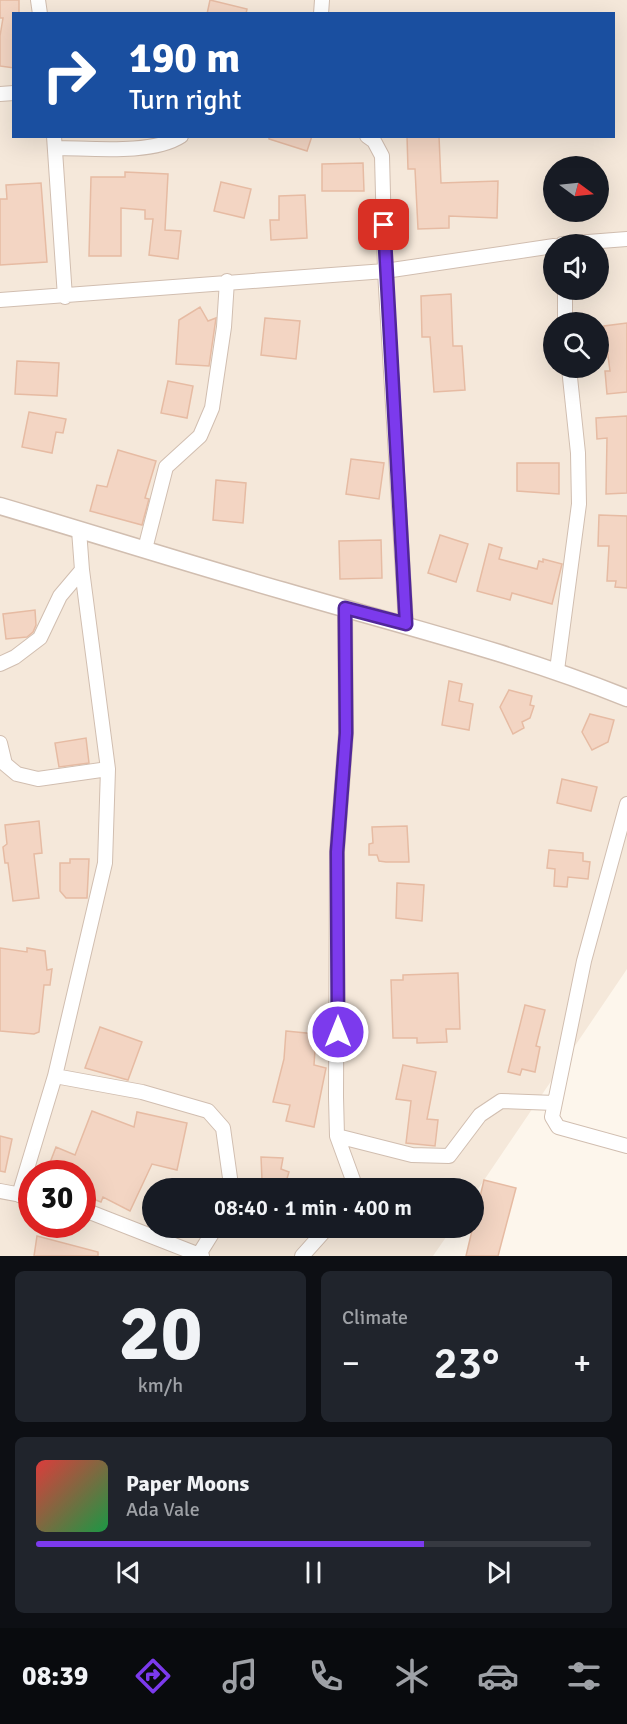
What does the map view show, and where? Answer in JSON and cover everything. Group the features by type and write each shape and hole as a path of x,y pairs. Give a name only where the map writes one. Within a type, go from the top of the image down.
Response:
{"street":[{"path":"65,297 55,142 133,148 171,142 178,138"},
{"path":"370,138 382,156 385,271 406,624"},
{"path":"609,240 627,239"},
{"path":"0,300 65,297 227,281 385,271 543,248"},
{"path":"145,549 166,467 200,436 212,408 224,327 227,281"},
{"path":"557,670 579,504 578,453 570,378"},
{"path":"0,506 557,670 627,698"},
{"path":"34,1160 105,863 108,770 82,570 79,530"},
{"path":"0,664 15,657 40,638 60,596 82,570"},
{"path":"345,608 346,733 337,852 337,1136 352,1178"},
{"path":"0,743 5,764 26,778 38,779 108,770"},
{"path":"627,804 584,962 552,1117 558,1126 627,1146"},
{"path":"55,1076 142,1092 208,1111 223,1128 230,1178"},
{"path":"337,1136 380,1145 412,1155 449,1156 480,1116 501,1101 555,1103"},
{"path":"0,1191 18,1195"},
{"path":"96,1215 199,1255 209,1238"},
{"path":"302,1256 318,1238"}],"shaded area":[{"path":"0,0 627,0 627,969 484,1180 484,1178 142,1178 142,1238 445,1238 433,1256 0,1256"}],"building":[{"path":"0,0 19,0 19,12 12,12 12,68 0,66 0,36 3,18 0,18"},
{"path":"210,0 247,9 246,12 207,12"},
{"path":"269,138 311,138 307,151"},
{"path":"407,138 439,138 441,183 498,181 497,218 449,216 449,228 418,229 415,169 408,169"},
{"path":"363,163 364,191 322,191 322,164"},
{"path":"125,172 168,174 165,230 181,231 178,259 149,255 153,219 145,219 145,210 121,208 121,256 89,256 91,177 125,177"},
{"path":"221,182 251,189 244,218 214,211"},
{"path":"41,183 47,262 0,265 0,199 7,199 6,185"},
{"path":"305,195 307,238 271,240 270,220 279,220 279,196"},
{"path":"451,294 453,346 462,346 465,390 434,392 430,337 422,337 421,296"},
{"path":"200,307 208,321 216,318 209,366 176,364 179,320"},
{"path":"265,318 300,321 296,359 261,355"},
{"path":"627,323 627,392 607,394 606,378 609,378 610,371 609,325"},
{"path":"17,361 59,363 57,396 15,394"},
{"path":"168,381 193,386 187,418 161,413"},
{"path":"29,412 66,419 63,433 56,432 52,453 22,447"},
{"path":"627,416 627,493 606,494 607,438 597,439 596,418"},
{"path":"118,450 156,461 145,498 149,499 142,525 90,511 97,485 107,487"},
{"path":"351,459 384,463 379,499 346,494"},
{"path":"517,463 559,463 559,494 517,491"},
{"path":"216,480 246,483 243,523 213,520"},
{"path":"599,515 627,516 627,588 615,587 616,581 607,581 609,546 598,546"},
{"path":"440,535 468,544 456,582 428,573"},
{"path":"381,540 382,578 340,579 339,541"},
{"path":"489,544 502,548 499,559 537,569 539,561 543,562 543,559 562,564 552,604 512,593 510,600 477,591"},
{"path":"35,610 36,625 33,632 27,637 6,639 3,614"},
{"path":"449,681 462,684 459,701 473,704 469,730 442,725"},
{"path":"509,690 532,696 530,705 534,706 530,718 522,722 524,728 513,734 500,707"},
{"path":"590,714 614,720 608,742 592,750 582,732"},
{"path":"86,738 89,763 59,767 55,743"},
{"path":"562,779 597,787 591,811 557,803"},
{"path":"39,821 42,853 34,854 39,898 13,901 8,863 5,863 3,847 7,844 5,825"},
{"path":"407,826 409,862 379,861 377,855 369,855 369,844 373,843 372,827"},
{"path":"549,850 583,853 583,861 590,862 588,879 568,877 567,887 554,886 555,869 547,868"},
{"path":"70,859 89,859 87,898 66,898 60,891 60,863 70,863"},
{"path":"397,883 424,885 422,921 396,918"},
{"path":"0,948 27,952 27,948 45,951 47,970 52,969 50,985 44,985 39,1032 34,1034 0,1031"},
{"path":"458,973 460,1029 446,1029 447,1042 417,1043 417,1038 393,1038 391,980 403,980 403,975"},
{"path":"525,1005 545,1010 536,1046 540,1047 535,1072 522,1069 520,1075 508,1072"},
{"path":"100,1027 142,1042 128,1080 85,1068"},
{"path":"286,1031 316,1034 314,1065 326,1068 314,1127 286,1121 290,1105 273,1102 284,1059"},
{"path":"403,1065 436,1072 427,1119 438,1120 435,1146 406,1143 411,1101 396,1099"},
{"path":"92,1111 134,1127 137,1112 187,1123 177,1170 152,1164 145,1178 142,1178 142,1185 130,1211 103,1197 101,1202 96,1200 96,1160 51,1160 56,1147 75,1155"},
{"path":"0,1136 12,1139 5,1172 0,1171"},
{"path":"261,1157 283,1158 281,1169 289,1172 287,1178 262,1178"},
{"path":"484,1180 516,1188 498,1256 466,1256 470,1238 484,1238"},
{"path":"37,1238 98,1252 98,1256 34,1256"}],"route":[{"path":"338,1032 337,852 346,733 345,608 406,624 384,225"}]}
